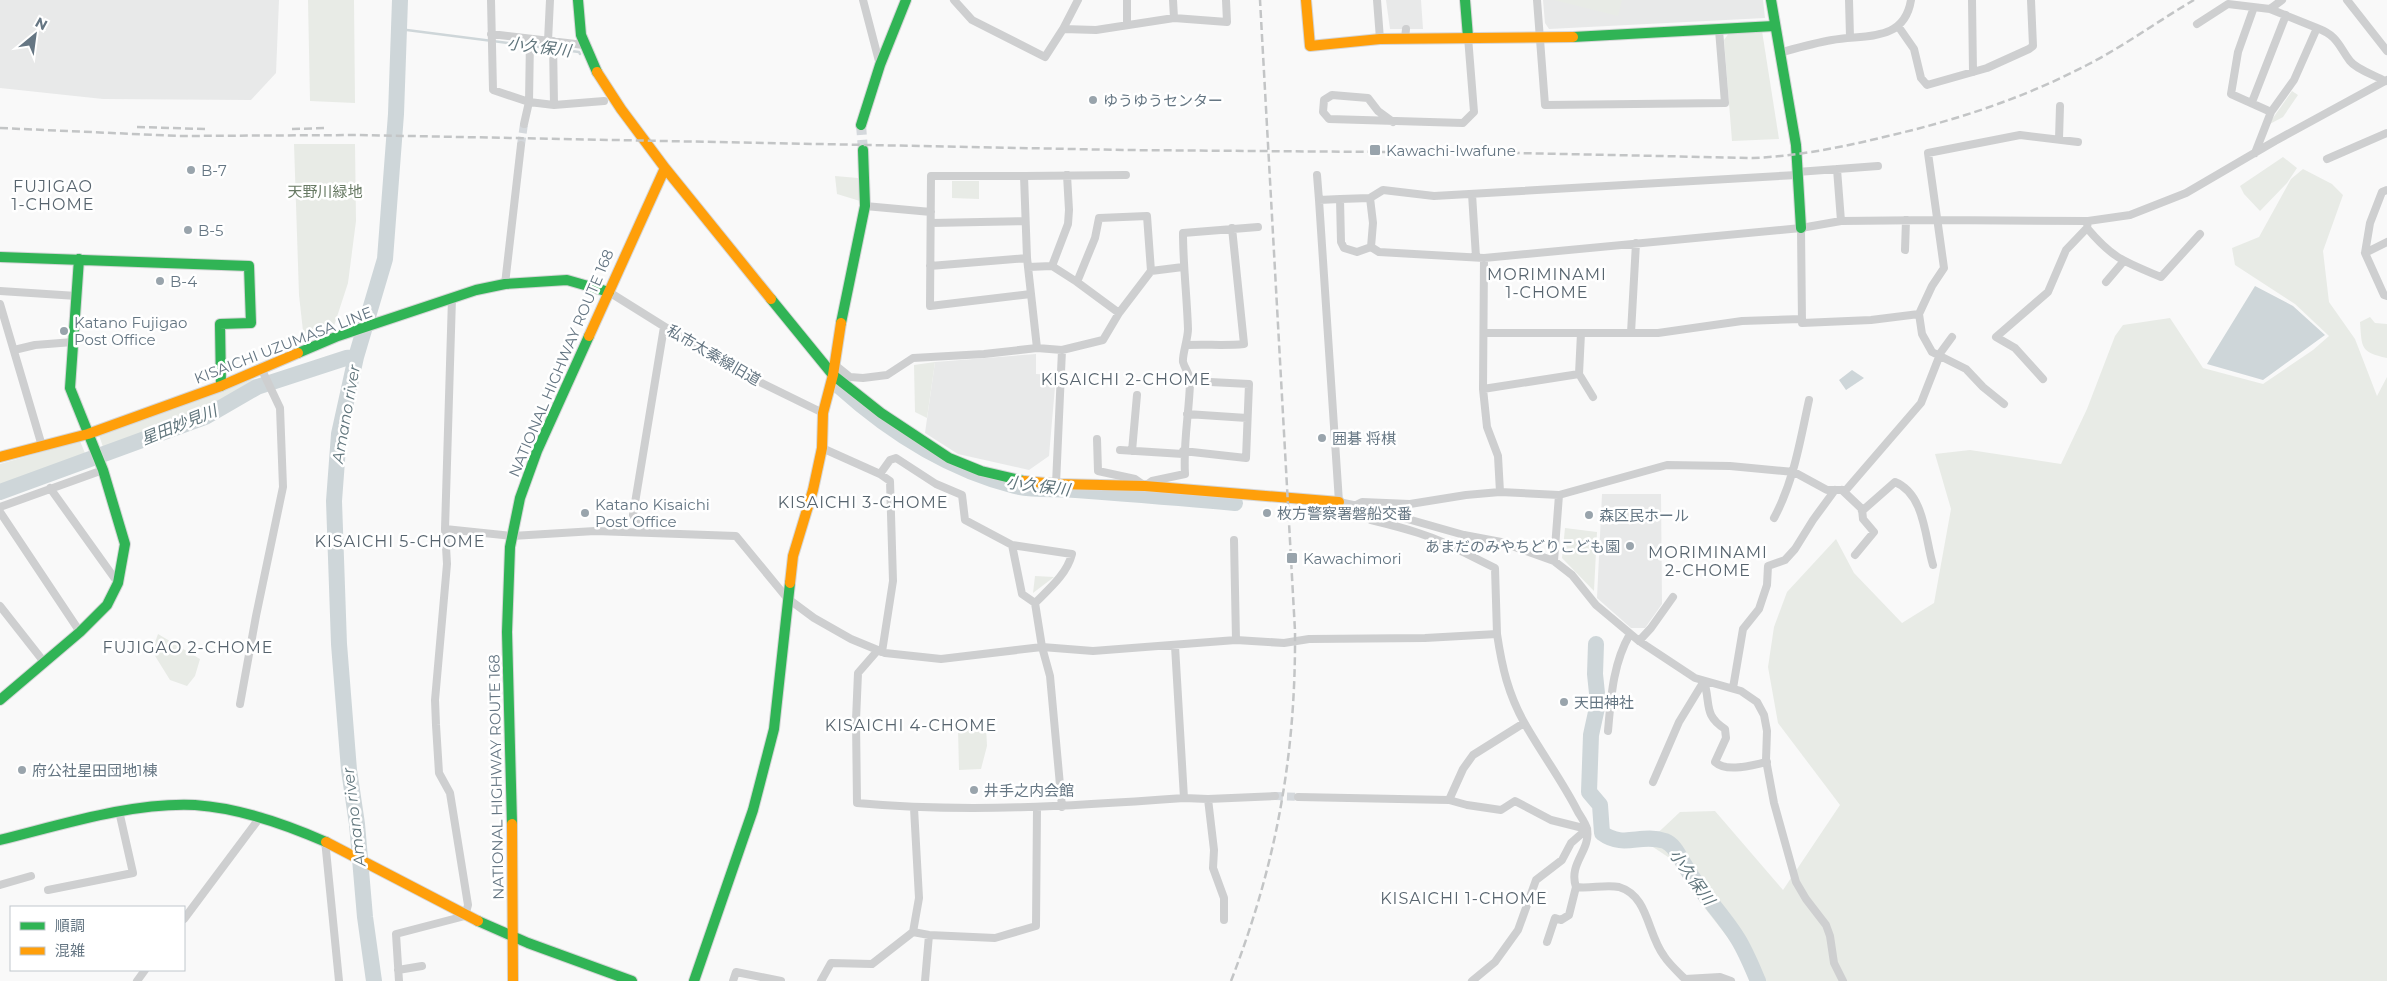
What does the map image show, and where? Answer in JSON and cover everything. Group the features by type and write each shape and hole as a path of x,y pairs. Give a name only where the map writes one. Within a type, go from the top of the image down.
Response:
{"main road":[{"path":"578,0 578,22 584,45 599,75 665,168 833,375 881,413 949,458 981,471 1015,480 1056,484 1145,486 1339,502"},
{"path":"861,125 880,65 906,0"},
{"path":"1306,0 1310,46 1380,39 1406,34 1540,39 1774,26"},
{"path":"1465,0 1468,37"},
{"path":"1771,0 1796,145 1800,228"},
{"path":"694,981 753,810 774,729 793,556 813,490 822,448 823,413 833,375 865,206 863,150"},
{"name":"NATIONAL HIGHWAY ROUTE 168","path":"513,981 514,938 507,632 512,536 520,498 537,450 665,168"},
{"path":"0,257 249,266 251,323 220,324 221,386"},
{"path":"1,698 80,632 107,605 118,583 124,544 118,515 103,470 70,388 79,259"},
{"name":"KISAICHI UZUMASA LINE","path":"0,457 88,434 221,386 264,373 338,336 476,290 505,284 567,280 609,292"},
{"path":"0,840 119,811 190,805 261,816 291,825 328,842 465,916 514,938 632,981"}],"street":[{"path":"491,0 493,90 529,102 554,105 604,101"},
{"path":"550,0 554,105"},
{"path":"863,0 880,65"},
{"path":"954,0 972,20 1045,57 1063,29 1078,0"},
{"path":"1127,0 1128,23"},
{"path":"1173,0 1174,18"},
{"path":"1063,29 1096,30 1128,23 1174,18 1227,22 1226,0"},
{"path":"1377,0 1380,39"},
{"path":"1537,0 1545,105 1725,104 1719,30"},
{"path":"1849,0 1850,38"},
{"path":"1779,52 1810,44 1876,36 1898,26 1908,11 1911,0"},
{"path":"1972,0 1973,72"},
{"path":"1898,26 1914,49 1924,84 1926,85 1973,72 2030,49 2033,46 2031,0"},
{"path":"2270,9 2282,0"},
{"path":"2347,0 2387,51"},
{"path":"2197,24 2228,4 2270,9 2327,31 2338,40 2351,62 2386,80"},
{"path":"2254,7 2238,52 2231,94 2271,112"},
{"path":"2252,102 2286,15"},
{"path":"2255,152 2271,112 2294,80 2317,28"},
{"path":"1393,122 1378,111 1368,98 1332,95 1324,100 1323,112 1329,119 1393,122 1464,123 1474,112 1468,37"},
{"path":"491,39 530,44 584,45"},
{"path":"524,124 529,102 530,44"},
{"path":"1371,247 1379,252 1480,258 1800,228 1841,221 1936,220 2088,224 2130,215 2186,193 2255,152 2386,80"},
{"path":"2059,139 2060,106"},
{"path":"2327,159 2387,133"},
{"path":"2004,404 1983,387 1966,369 1932,352 1922,334 1919,314 1932,286 1944,268 1928,153 2020,135 2078,142"},
{"path":"505,284 521,145"},
{"path":"1318,200 1370,198 1383,190 1434,196 1797,173 1878,166"},
{"path":"1837,169 1841,221"},
{"path":"1052,266 1068,224 1069,210 1066,175"},
{"path":"1031,294 930,306 931,176 1126,175"},
{"path":"1317,175 1339,502 1372,509 1464,535 1473,535 1501,542 1554,561 1572,575 1596,605 1639,641 1695,678 1742,691 1757,702 1764,715 1767,762 1774,803 1796,882 1806,899 1826,925 1830,936 1834,963 1843,981"},
{"path":"1024,176 1027,258 1037,348"},
{"path":"2387,190 2382,192 2370,223 2365,253 2384,295 2387,296"},
{"path":"1472,194 1480,258 1485,333 1483,388 1487,427 1498,456 1500,492"},
{"path":"1370,198 1373,208 1371,247"},
{"path":"1340,199 1341,242 1344,248 1357,252 1371,247"},
{"path":"865,206 931,212"},
{"path":"834,364 850,377 863,378 887,375 913,358 984,354 1037,348 1062,350 1103,340 1151,271 1147,216 1099,218 1095,238 1077,282"},
{"path":"1906,220 1906,250"},
{"path":"931,223 1026,221"},
{"path":"2088,224 2109,252 2123,262 2161,277 2200,234"},
{"path":"2043,379 2015,348 1996,337 2048,292 2066,250 2088,224"},
{"path":"1098,439 1098,471 1135,479 1145,486 1152,480 1184,474 1183,452 1191,381 1183,362 1187,345 1183,234 1258,227"},
{"path":"1187,345 1211,343 1226,346 1244,344 1232,228"},
{"path":"1800,228 1802,323 1871,320 1919,314"},
{"path":"2365,253 2387,242"},
{"path":"1631,333 1636,243"},
{"path":"930,266 1027,258"},
{"path":"2106,282 2123,262"},
{"path":"1028,268 1052,266 1120,313"},
{"path":"1151,271 1183,267"},
{"path":"0,291 77,296"},
{"name":"私市太秦線旧道","path":"609,292 729,367 823,413"},
{"path":"399,981 396,934 465,916 468,905 450,793 439,773 435,700 447,564 445,529 452,298"},
{"path":"0,304 42,446"},
{"path":"1485,333 1658,333 1742,321 1802,319"},
{"path":"643,531 633,515 664,327"},
{"path":"1581,333 1579,374 1593,397"},
{"path":"1354,505 1362,502 1410,504 1466,495 1500,492 1559,495 1667,465 1730,466 1794,472 1827,490 1846,490 1921,403 1940,355 1952,337"},
{"path":"14,350 34,344 73,342"},
{"path":"1056,484 1062,350"},
{"path":"240,704 283,487 280,408 264,373"},
{"path":"1483,388 1579,374"},
{"path":"1120,450 1183,452 1246,458 1249,384 1191,381"},
{"path":"1132,451 1138,395"},
{"path":"1774,518 1784,500 1794,472 1809,400"},
{"path":"1187,414 1248,418"},
{"path":"822,448 880,474 890,481 893,581 880,651 858,673 856,720 857,803 914,808 1037,808 1184,798 1208,799 1275,796"},
{"path":"1098,448 1107,449"},
{"path":"880,474 890,460 896,458 936,484 962,495 965,520 1012,545 1072,554 1070,563 1056,582 1035,603"},
{"path":"0,507 103,470"},
{"path":"1862,511 1895,482 1900,484 1912,497 1922,515 1934,565"},
{"path":"50,488 118,583"},
{"path":"1839,490 1862,511 1863,518 1874,532 1855,555"},
{"path":"1733,688 1743,629 1759,609 1767,585 1768,566 1785,560 1796,550 1813,520 1839,490"},
{"path":"1554,561 1559,495"},
{"path":"1372,509 1371,520 1410,529 1444,541 1495,568 1497,634 1504,675 1524,722 1570,796 1587,829 1585,844 1576,863 1573,878 1576,887 1569,915 1561,920 1555,918 1546,942"},
{"path":"0,512 80,632"},
{"path":"445,529 512,536 595,531 643,531 736,536 787,598 814,618 851,639 880,651 941,659 1042,647 1093,651 1236,640 1284,643 1309,639 1425,638 1497,634"},
{"path":"1463,552 1464,535"},
{"path":"1234,540 1236,640"},
{"path":"1012,545 1022,594 1035,603 1042,647 1050,676 1062,807"},
{"path":"1639,641 1652,628 1673,597"},
{"path":"0,606 44,662"},
{"path":"1608,731 1612,691 1617,666 1621,649 1630,634"},
{"path":"1175,646 1184,798"},
{"path":"1704,682 1708,694 1710,715 1714,721 1725,729 1726,738 1715,762 1719,766 1743,767 1767,762"},
{"path":"1653,782 1679,722 1704,682"},
{"path":"1449,800 1463,769 1473,755 1524,722"},
{"path":"1298,797 1449,800 1467,805 1502,810 1515,801 1551,820 1587,829"},
{"path":"1208,799 1214,850 1213,868 1224,898 1224,920"},
{"path":"821,981 831,963 872,964 913,932 919,898 914,808"},
{"path":"913,932 929,935 995,938 1036,926 1037,808"},
{"path":"48,890 133,873 119,811"},
{"path":"185,918 261,816"},
{"path":"1472,981 1496,962 1518,930 1536,880 1562,860 1571,842 1587,829"},
{"path":"328,842 339,981"},
{"path":"0,885 31,876"},
{"path":"1576,887 1587,889 1612,886 1634,896 1645,910 1648,924 1664,956 1685,980 1720,977 1731,981"},
{"path":"925,981 929,935"},
{"path":"398,970 422,966"},
{"path":"733,981 736,972 781,981"}],"shaded area":[{"path":"0,0 279,0 276,73 251,100 103,99 0,88"},
{"path":"1386,0 1421,0 1423,29 1390,29"},
{"path":"1543,0 1763,0 1765,18 1549,29 1545,23"},
{"path":"2255,286 2293,306 2325,335 2263,380 2207,364"},
{"path":"1036,354 1036,374 1056,375 1049,456 1029,470 958,454 925,433 935,362"},
{"path":"1852,370 1864,378 1846,390 1839,380"},
{"name":"あまだのみやちどりこども園","path":"1602,494 1661,494 1662,604 1645,628 1631,628 1597,598"}],"green space":[{"path":"308,0 354,0 355,103 310,101"},
{"path":"1554,0 1622,0 1618,16"},
{"path":"1762,31 1779,139 1732,141 1724,40 1729,33"},
{"path":"2292,91 2298,95 2283,117 2268,125"},
{"name":"天野川緑地","path":"294,144 355,144 356,221 348,283 333,329 304,340 299,295"},
{"path":"2283,157 2297,168 2287,183 2260,211 2244,194 2240,186"},
{"path":"2303,169 2332,184 2343,195 2323,251 2329,302 2355,339 2377,396 2387,377 2387,981 1762,981 1700,902 1674,861 1647,843 1680,812 1715,811 1783,890 1840,805 1778,723 1768,667 1774,627 1787,592 1836,539 1854,573 1902,623 1934,603 1951,509 1935,454 1970,450 2061,464 2087,409 2115,336 2123,325 2170,318 2203,368 2263,384 2313,350 2329,336 2295,304 2235,265 2232,248 2259,237 2291,179"},
{"path":"835,176 858,178 860,201 837,194"},
{"path":"952,181 979,181 979,199 952,198"},
{"path":"2370,317 2375,323 2387,324 2387,358 2367,351 2364,348 2360,322"},
{"path":"935,362 927,418 915,412 914,365"},
{"path":"258,379 260,382 207,414 104,450 99,435 248,380"},
{"path":"80,441 87,458 0,488 0,464"},
{"path":"1565,528 1597,532 1594,591 1562,558"},
{"path":"1035,576 1054,577 1033,593"},
{"path":"158,634 200,659 195,676 187,686 170,680 152,651"},
{"path":"986,725 987,746 981,769 959,770 958,728"}],"waterway":[{"name":"Amano river","path":"374,981 365,917 357,824 349,770 339,644 334,501 339,434 356,357 385,259 396,114 400,0"},
{"name":"小久保川","path":"399,29 579,52 580,54"},
{"name":"星田妙見川","path":"0,492 205,417 257,387 346,358 356,357"},
{"name":"小久保川","path":"839,386 879,419 921,447 966,470 990,479 1030,488 1068,489 1235,503"},
{"name":"小久保川","path":"1596,644 1595,674 1598,703 1591,735 1589,792 1600,805 1602,833 1618,840 1656,839 1671,845 1738,939 1758,981"}],"tunnel":[{"path":"521,145 524,124"},
{"path":"861,125 863,150"},
{"path":"1275,796 1298,797"}],"railway":[{"path":"1231,981 1260,895 1280,809 1292,722 1294,677 1295,631 1260,0"},
{"path":"0,128 179,136 359,135 1123,150 1515,153 1753,158 1804,153 1854,144 1914,130 1990,107 2039,88 2087,65 2194,0"},
{"path":"137,127 205,129"},
{"path":"292,129 327,128"}],"traffic: fast":[{"path":"578,0 581,35 597,72"},
{"path":"861,125 880,65 906,0"},
{"path":"1465,0 1468,37"},
{"path":"1771,0 1796,145 1801,228"},
{"path":"1573,37 1774,26"},
{"path":"841,323 865,206 863,150"},
{"path":"0,257 249,266 251,323 220,324 221,386"},
{"path":"0,700 80,632 107,605 118,583 125,544 103,470 70,388 79,259"},
{"path":"298,353 338,336 476,290 505,284 567,280 609,292"},
{"path":"771,299 833,375 881,413 949,458 981,471 1024,481"},
{"path":"512,824 507,632 510,547 520,498 537,451 589,336"},
{"path":"694,981 753,810 774,729 790,583"},
{"path":"0,840 122,811 171,805 195,805 245,813 295,829 326,842"},
{"path":"478,921 528,943 632,981"}],"traffic: slow":[{"path":"1306,0 1310,46 1380,39 1573,37"},
{"path":"589,336 665,168 621,109 597,72"},
{"path":"665,168 771,299"},
{"path":"790,583 793,556 813,490 822,448 823,413 833,375 841,323"},
{"path":"0,457 88,434 221,386 298,353"},
{"path":"1024,481 1056,484 1145,486 1339,502"},
{"path":"512,824 513,981"},
{"path":"326,842 478,921"}],"place":[{"name":"ゆうゆうセンター","path":"1093,100"},
{"name":"Kawachi-Iwafune","path":"1375,150"},
{"name":"B-7","path":"191,170"},
{"name":"B-5","path":"188,230"},
{"name":"B-4","path":"160,281"},
{"name":"Katano Fujigao Post Office","path":"64,331"},
{"name":"囲碁 将棋","path":"1322,438"},
{"name":"Katano Kisaichi Post Office","path":"585,513"},
{"name":"枚方警察署磐船交番","path":"1267,513"},
{"name":"森区民ホール","path":"1589,515"},
{"name":"あまだのみやちどりこども園","path":"1630,546"},
{"name":"Kawachimori","path":"1292,558"},
{"name":"天田神社","path":"1564,702"},
{"name":"府公社星田団地1棟","path":"22,770"},
{"name":"井手之内会館","path":"974,790"}],"district":[{"name":"FUJIGAO 1-CHOME","path":"53,195"},
{"name":"MORIMINAMI 1-CHOME","path":"1547,283"},
{"name":"KISAICHI 2-CHOME","path":"1126,379"},
{"name":"KISAICHI 3-CHOME","path":"863,502"},
{"name":"KISAICHI 5-CHOME","path":"400,541"},
{"name":"MORIMINAMI 2-CHOME","path":"1708,561"},
{"name":"FUJIGAO 2-CHOME","path":"188,647"},
{"name":"KISAICHI 4-CHOME","path":"911,725"},
{"name":"KISAICHI 1-CHOME","path":"1464,898"}]}
